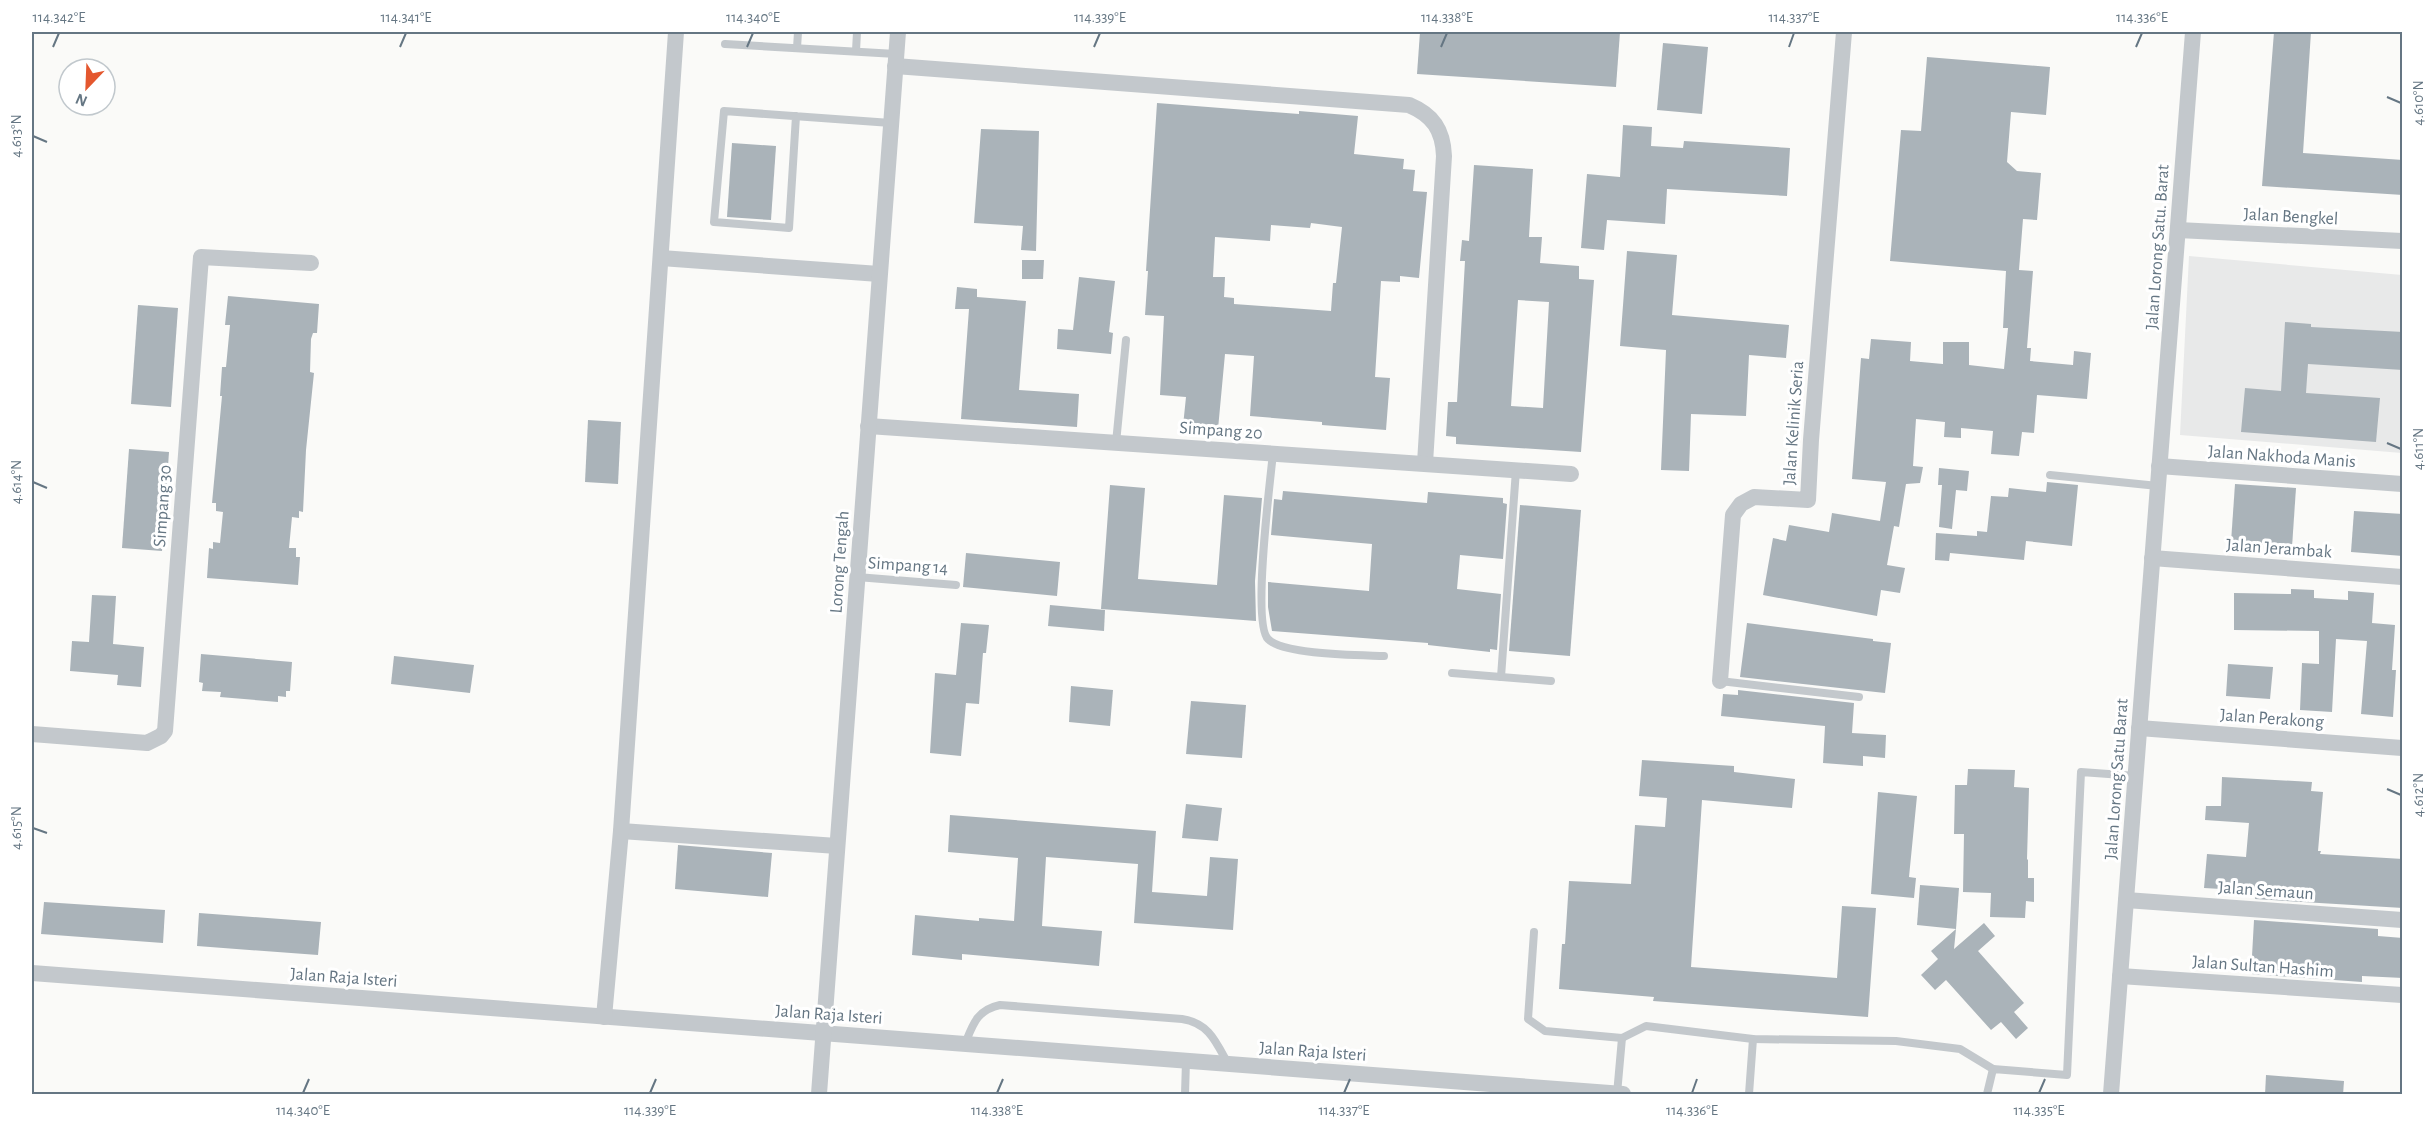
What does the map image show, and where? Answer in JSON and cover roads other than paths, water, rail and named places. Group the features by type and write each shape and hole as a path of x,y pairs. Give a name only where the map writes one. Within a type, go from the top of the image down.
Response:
{"street":[{"path":"604,1017 621,831 676,32"},
{"name":"Lorong Tengah","path":"819,1095 898,32"},
{"name":"Jalan Kelinik Seria","path":"1720,681 1733,515 1741,504 1754,497 1808,500 1813,406 1844,32"},
{"name":"Jalan Lorong Satu. Barat","path":"2159,466 2193,32"},
{"path":"895,60 1409,105 1421,110 1440,130 1444,143 1425,464"},
{"name":"Jalan Bengkel","path":"2178,230 2403,241"},
{"name":"Simpang 30","path":"32,734 147,743 161,736 165,730 201,257 311,263"},
{"path":"662,258 879,274"},
{"name":"Simpang 20","path":"868,426 1571,474"},
{"name":"Jalan Nakhoda Manis","path":"2159,466 2403,484"},
{"name":"Jalan Lorong Satu Barat","path":"2111,1095 2159,466"},
{"name":"Jalan Jerambak","path":"2152,558 2403,577"},
{"name":"Jalan Perakong","path":"2139,728 2403,748"},
{"path":"621,831 837,846"},
{"name":"Jalan Semaun","path":"2126,900 2403,920"},
{"name":"Jalan Raja Isteri","path":"32,973 1623,1095"},
{"name":"Jalan Sultan Hashim","path":"2120,976 2403,995"}],"lane":[{"path":"797,48 798,32"},
{"path":"856,51 857,32"},
{"path":"725,44 856,51 895,60"},
{"path":"796,116 789,228 714,222 724,111 796,116 891,123"},
{"path":"1116,442 1126,340"},
{"path":"1273,453 1260,604 1262,630 1268,640 1281,647 1302,651 1384,656"},
{"path":"1501,677 1516,470"},
{"path":"2050,475 2158,486"},
{"name":"Simpang 14","path":"857,578 956,585"},
{"path":"1452,673 1551,681"},
{"name":"Jalan Kelinik Seria","path":"1720,681 1859,697"},
{"path":"1534,932 1528,1019 1545,1031 1622,1038 1646,1026 1753,1039 1896,1041 1960,1049 1993,1069 2067,1074 2081,772 2136,776"},
{"path":"964,1044 975,1019 991,1007 1000,1005 1182,1019 1193,1020 1211,1033 1228,1065"},
{"path":"1617,1094 1622,1038"},
{"path":"1749,1095 1753,1039"},
{"path":"1185,1095 1186,1061"},
{"path":"1986,1095 1993,1069"}]}
